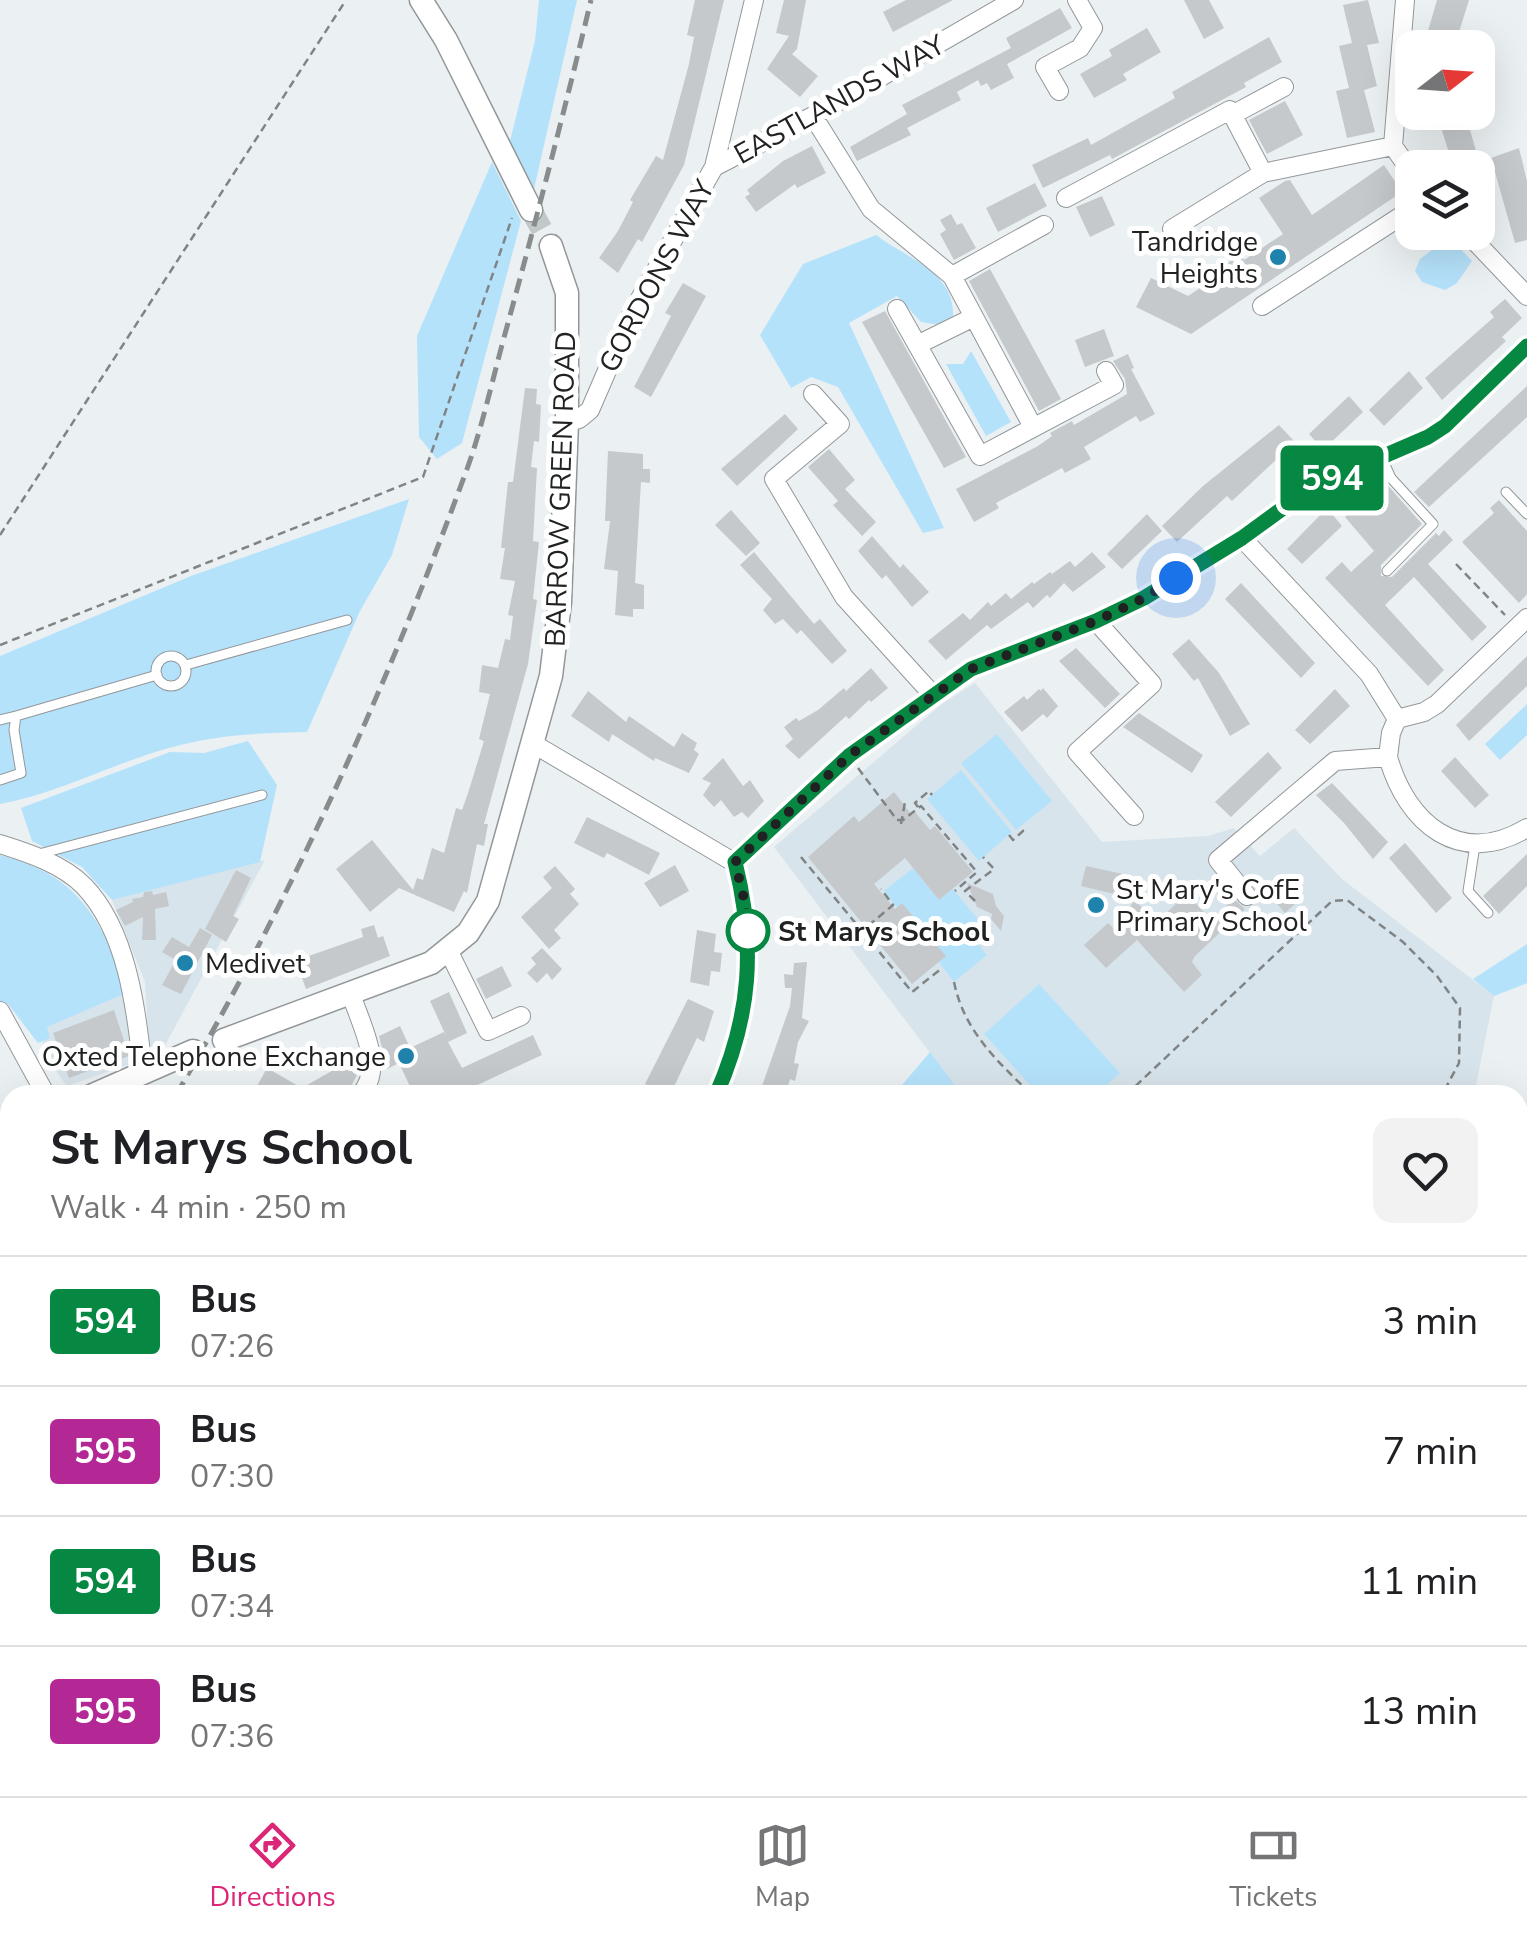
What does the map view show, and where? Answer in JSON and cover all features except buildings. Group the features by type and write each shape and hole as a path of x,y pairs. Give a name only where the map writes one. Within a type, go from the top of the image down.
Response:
{"street":[{"path":"421,0 446,40 526,201"},
{"name":"GORDONS WAY","path":"568,422 590,410 632,313 714,166 754,0"},
{"name":"EASTLANDS WAY","path":"714,166 813,116 1014,0"},
{"path":"1060,91 1045,67 1080,48 1094,28 1077,0"},
{"path":"1395,150 1392,146 1405,0"},
{"path":"1232,115 1284,87"},
{"path":"1066,198 1230,110 1263,173"},
{"path":"813,116 870,209 952,276 1033,428"},
{"path":"1172,229 1263,173 1392,146"},
{"path":"1262,306 1395,220"},
{"path":"952,276 1044,225"},
{"name":"BARROW GREEN ROAD","path":"224,1040 411,972 449,952 468,933 488,901 551,676 560,602 568,422 567,294 552,246"},
{"path":"1483,250 1527,296"},
{"path":"898,310 980,456 1114,385 1106,372"},
{"path":"917,345 974,317"},
{"path":"735,862 850,755 971,669 1096,621 1144,598 1242,538 1312,487 1445,426 1527,346"},
{"path":"812,394 840,424 774,478 844,597 933,695"},
{"path":"1242,538 1370,674 1397,719"},
{"path":"1096,621 1152,684 1077,752 1134,816"},
{"path":"1397,719 1437,704 1522,622"},
{"path":"1397,719 1388,758 1394,779 1409,805 1437,833 1475,845 1499,842 1527,828"},
{"path":"532,743 735,862 746,907 748,982 729,1065 720,1085"},
{"path":"1247,896 1218,860 1335,760 1388,758"},
{"path":"0,844 36,855 83,886 108,923 134,988 144,1070"},
{"path":"449,952 488,1031 521,1016"},
{"path":"351,994 374,1066 369,1085"},
{"path":"0,1011 41,1085"},
{"path":"113,1085 193,1051"}],"lane":[{"path":"1381,456 1391,478 1433,524 1387,572"},
{"path":"1506,492 1527,514"},
{"path":"186,665 347,620"},
{"path":"171,655 186,665 186,675 180,683 162,683 157,675 162,658 171,655"},
{"path":"0,720 157,675"},
{"path":"0,780 21,773 14,730 16,716"},
{"path":"36,855 262,795"},
{"path":"1475,845 1468,891 1488,913"}],"path":[{"path":"0,535 346,0"},
{"path":"0,645 422,477 526,201"},
{"path":"1456,564 1522,622"},
{"path":"850,755 901,822"},
{"path":"932,794 929,791 915,803 976,872 954,891"},
{"path":"901,822 905,802"},
{"path":"901,822 920,808"},
{"path":"930,816 937,811"},
{"path":"1009,835 1013,840 1023,831 1020,827"},
{"path":"963,854 969,850"},
{"path":"801,857 908,982 912,992 942,968"},
{"path":"975,902 965,891 994,869 983,857"},
{"path":"862,930 894,904 880,890"},
{"path":"1137,1085 1332,901 1339,899 1346,900 1402,942 1437,976 1460,1008 1459,1064 1447,1085"},
{"path":"954,982 965,1020 981,1043 1022,1085"}],"shaded area":[{"path":"539,0 577,0 534,189 510,141 535,41"},
{"path":"492,162 521,221 462,443 437,459 419,437 417,336"},
{"path":"876,235 937,277 951,301 953,316 940,325 921,322 897,296 849,323 944,528 923,533 838,387 811,377 791,388 760,335 803,264"},
{"path":"1432,250 1461,250 1472,261 1457,283 1445,290 1422,282 1415,271 1420,259"},
{"path":"971,351 1011,422 986,436 946,364 963,364"},
{"path":"409,499 392,555 360,611 307,732 203,740 0,804 0,656 191,576"},
{"name":"St Mary's CofE Primary School","path":"975,683 1102,842 1208,836 1234,828 1260,856 1294,828 1342,879 1494,996 1476,1085 954,1085 774,847 943,703"},
{"path":"1527,704 1527,735 1500,760 1485,744"},
{"path":"997,734 1052,801 1016,830 961,763"},
{"path":"248,741 277,785 260,862 112,900 82,867 32,841 21,808 170,752 204,753"},
{"path":"961,770 1012,832 979,861 927,799"},
{"path":"0,855 28,864 69,888 97,922 131,991 47,1027 50,1038 38,1043 8,1004 0,1001"},
{"path":"265,860 162,1051 149,1045 145,982 112,900"},
{"path":"913,868 939,900 953,889 990,934 978,944 987,955 954,982 884,891"},
{"path":"1527,944 1527,983 1494,996 1473,979"},
{"path":"1039,984 1120,1073 1106,1085 1030,1085 984,1034"},
{"path":"131,991 133,1063 66,1085 41,1051 46,1027"},
{"path":"930,1052 955,1085 902,1085"}],"tunnel":[{"path":"531,210 551,246"}],"railway":[{"path":"182,1085 298,867 371,710 437,550 484,415 591,0"}],"bus line":[{"name":"594","path":"720,1085 729,1065 748,982 746,907 735,862 850,755 971,669 1096,621 1144,598 1242,538 1312,487 1428,437 1445,426 1527,346"}],"place":[{"name":"Tandridge Heights","path":"1278,257"},
{"name":"St Mary's CofE Primary School","path":"1096,905"},
{"name":"St Marys School","path":"748,931"},
{"name":"Medivet","path":"185,963"},
{"name":"Oxted Telephone Exchange","path":"406,1056"}],"route":[{"path":"748,931 735,862 850,755 971,669 1096,621 1176,578"}]}
